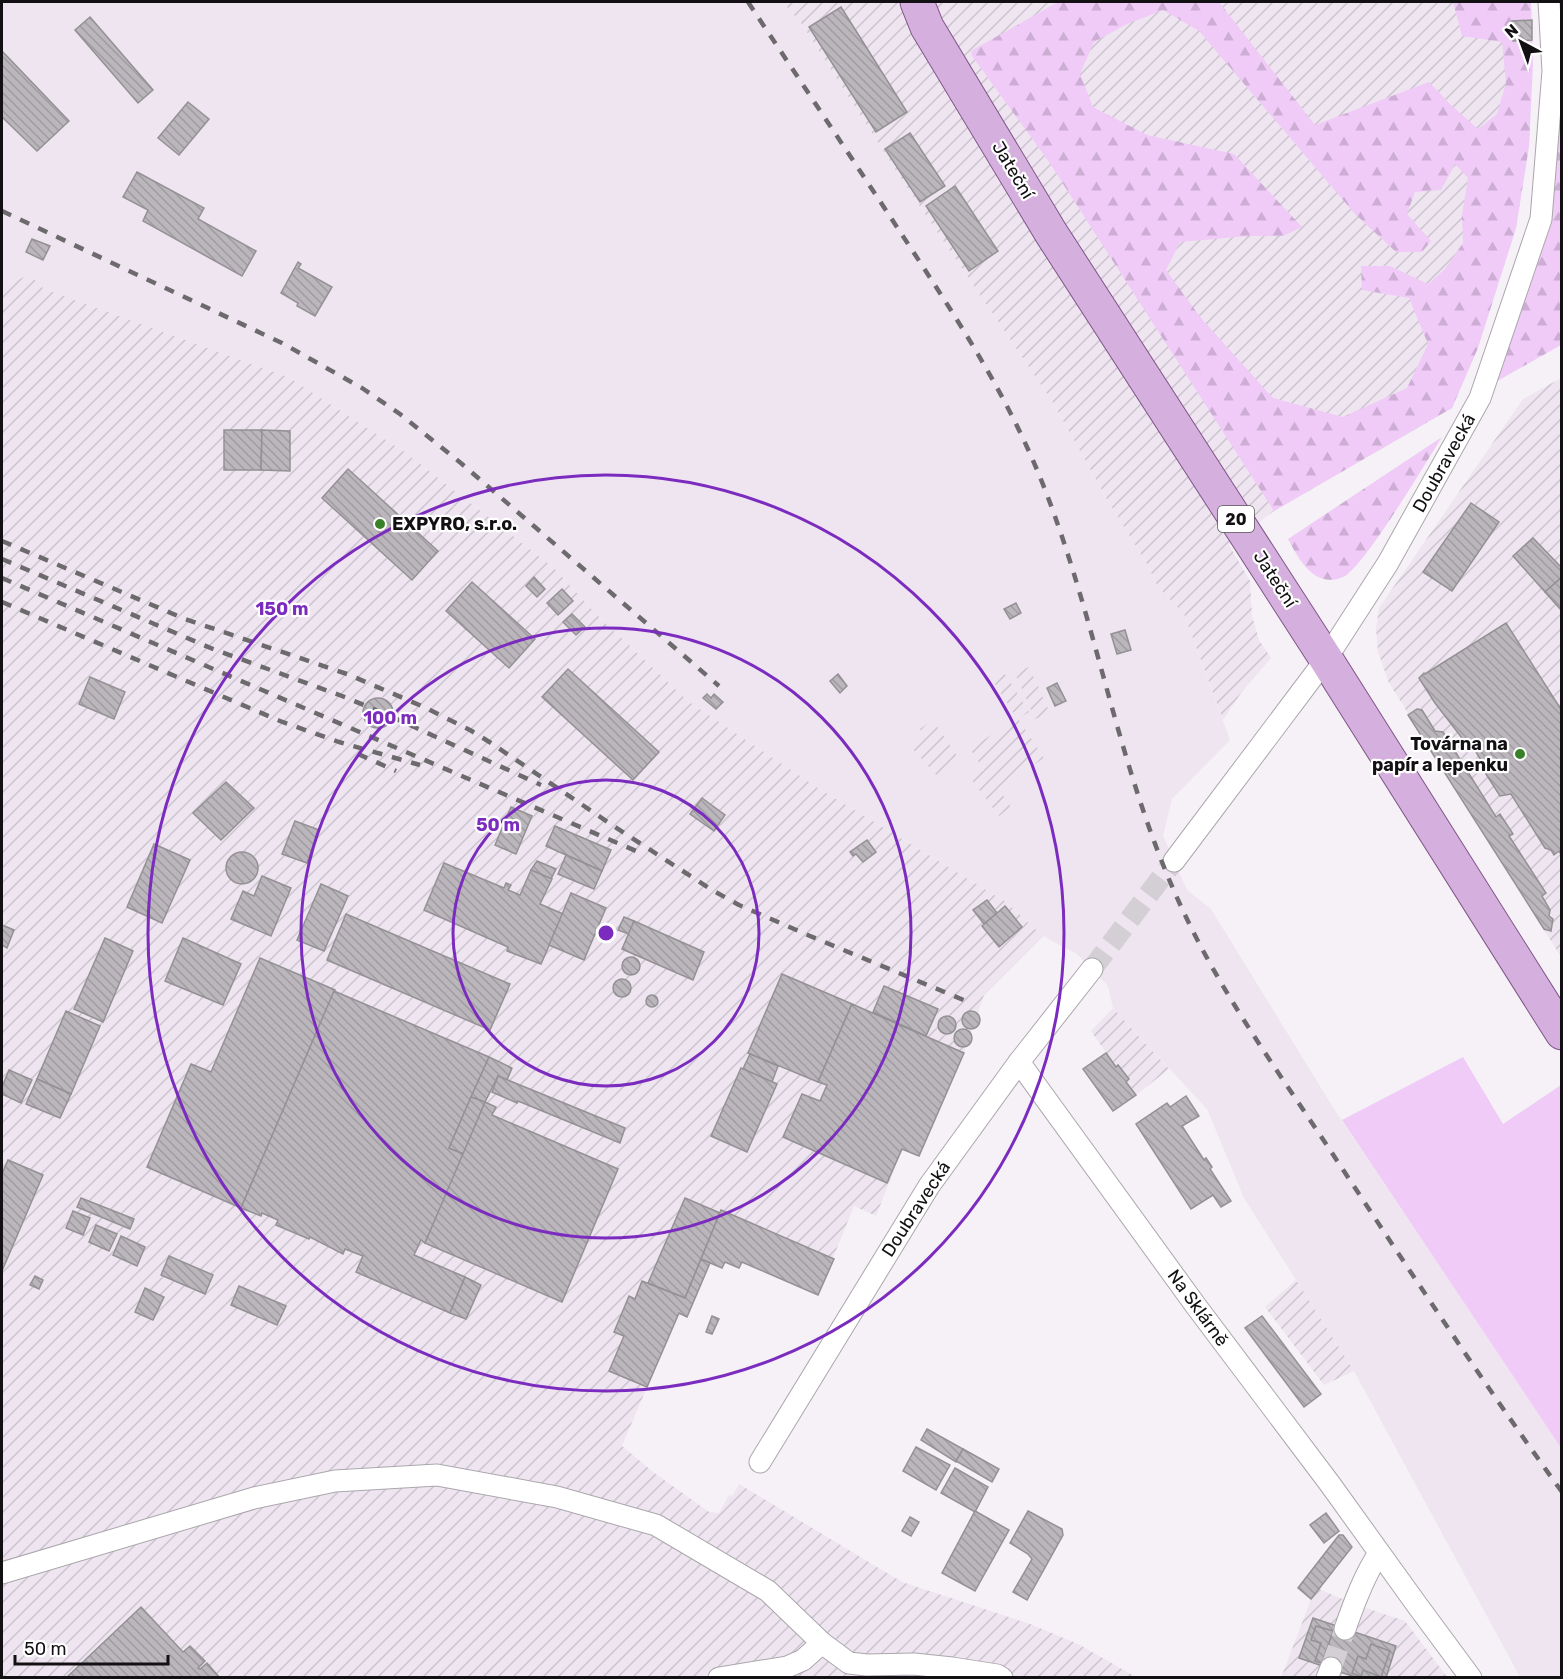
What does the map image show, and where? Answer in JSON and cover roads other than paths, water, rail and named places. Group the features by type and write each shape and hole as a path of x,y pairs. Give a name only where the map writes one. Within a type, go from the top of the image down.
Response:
{"main road":[{"name":"Jateční","path":"917,2 927,27 1052,233 1326,659 1562,1033"}],"street":[{"name":"Doubravecká","path":"1174,861 1326,659 1388,563 1480,398 1541,219 1553,71 1549,2"},
{"name":"Doubravecká","path":"760,1462 929,1185 1019,1062 1092,969"},
{"name":"Na Sklárně","path":"1019,1062 1222,1341 1472,1677"},
{"path":"2,1573 254,1498 335,1481 437,1475 558,1497 656,1525 768,1591 822,1643 849,1663 914,1671 963,1669 1002,1677"},
{"path":"1345,1629 1371,1564 1379,1553"},
{"path":"718,1677 788,1667 803,1660 822,1643"}],"tunnel":[{"path":"1092,969 1174,861"},
{"path":"1331,1668 1345,1629"}],"railway":[{"path":"748,2 949,307 998,390 1027,447 1060,531 1078,586 1125,754 1143,809 1163,863 1201,947 1273,1064 1473,1365 1562,1492"},
{"path":"2,211 282,343 362,388 400,414 462,464 719,686"},
{"path":"2,541 185,619 347,674 424,707 491,743 615,827 739,905 966,1001"},
{"path":"2,559 213,649 388,715 541,785"},
{"path":"2,578 643,854"},
{"path":"2,602 280,721 339,742 420,765"},
{"path":"358,754 396,771"}],"place":[{"name":"EXPYRO, s.r.o.","path":"380,524"},
{"name":"Továrna na papír a lepenku","path":"1520,754"}]}
